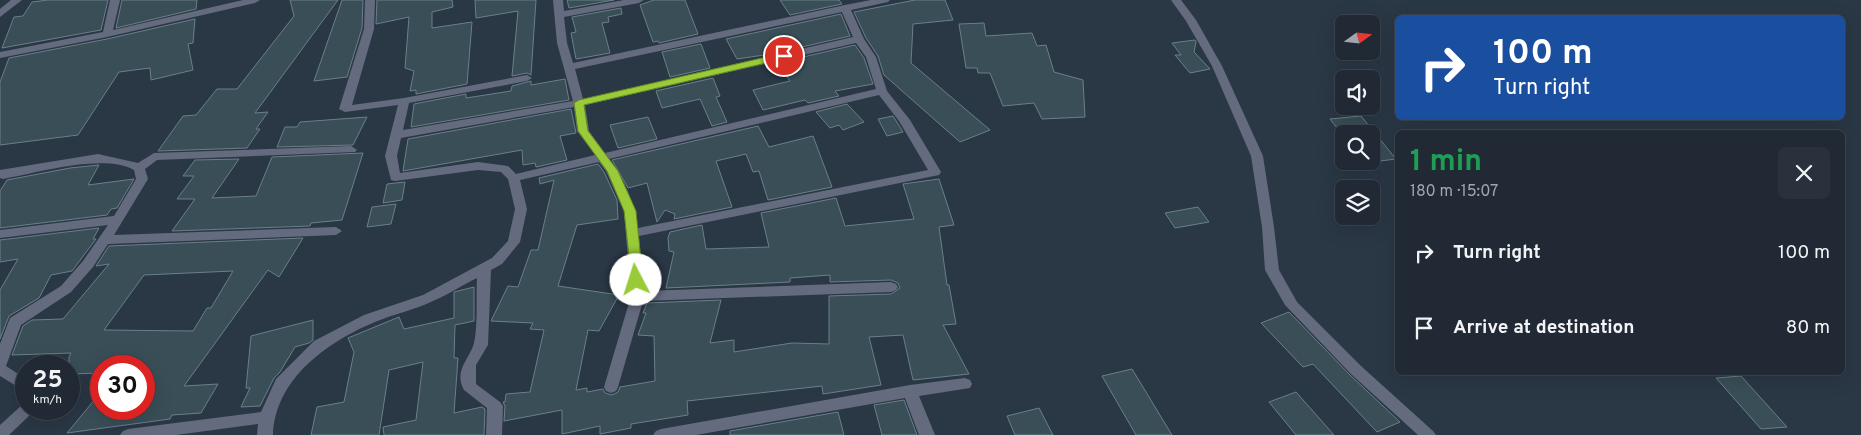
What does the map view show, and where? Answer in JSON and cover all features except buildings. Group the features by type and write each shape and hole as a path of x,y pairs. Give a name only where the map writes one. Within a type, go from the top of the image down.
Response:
{"street":[{"path":"0,14 16,0"},
{"path":"107,34 114,0"},
{"path":"0,55 107,34 255,0"},
{"path":"370,0 369,29 345,108 404,101 527,78"},
{"path":"558,0 562,43 579,103 583,131 612,171 630,211 638,296 611,387"},
{"path":"559,15 639,0"},
{"path":"568,67 885,0"},
{"path":"1176,0 1191,20 1217,66 1257,156 1268,227 1272,270 1292,305 1356,370 1428,435"},
{"path":"632,233 935,172 904,120 882,91 871,57 859,39 845,8"},
{"path":"396,135 579,103 859,39"},
{"path":"514,178 600,156 882,91"},
{"path":"265,435 266,417 280,383 319,345 369,319 428,298 496,261 514,242 521,209 514,178 504,169 478,166 395,177 391,156 404,101"},
{"path":"138,168 154,157 351,150"},
{"path":"0,174 98,158 132,164 138,168 142,179 105,240 88,264 66,289 15,322 0,364"},
{"path":"0,234 118,220"},
{"path":"105,240 336,230"},
{"path":"484,268 482,344 469,365 469,386 495,406 494,435"},
{"path":"638,296 891,287"},
{"path":"0,369 15,379"},
{"path":"661,435 910,391 965,384"},
{"path":"910,391 927,435"},
{"path":"128,435 266,417"},
{"path":"0,434 15,420"}],"route":[{"path":"636,280 630,211 612,171 583,131 579,103 784,56"}]}
